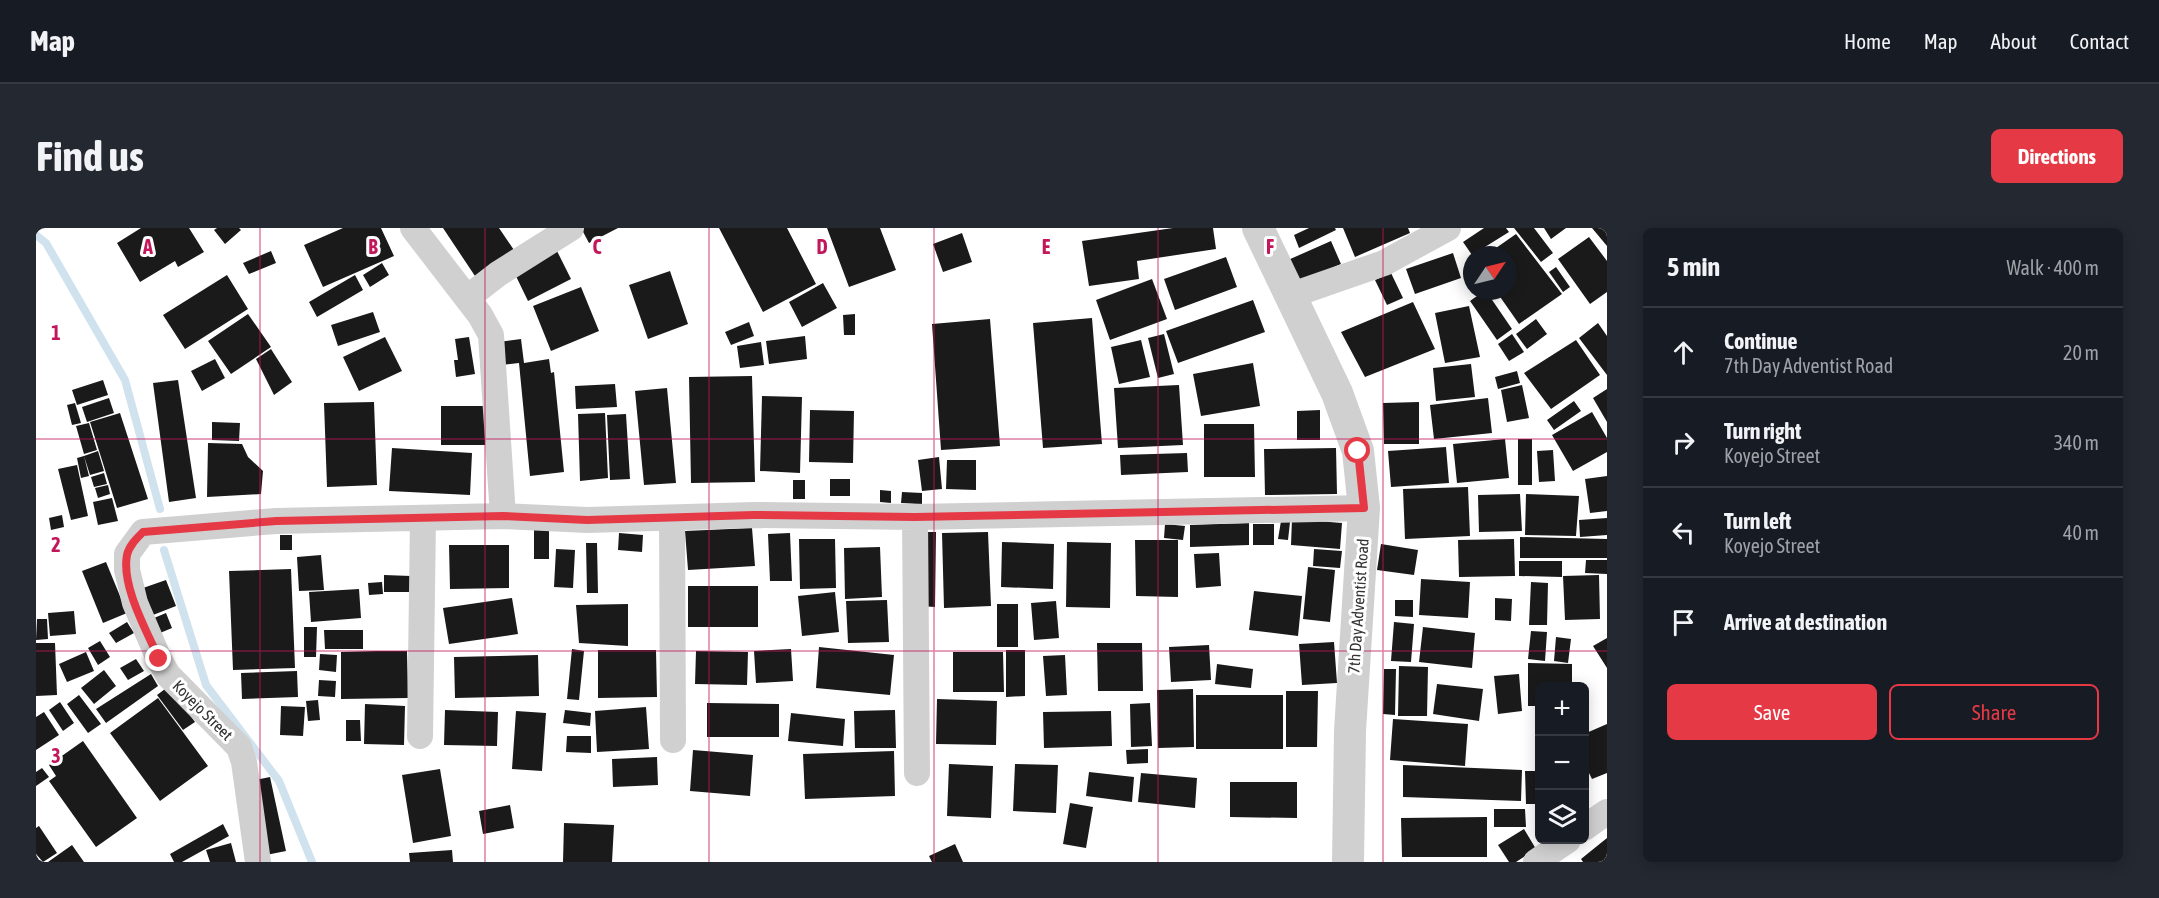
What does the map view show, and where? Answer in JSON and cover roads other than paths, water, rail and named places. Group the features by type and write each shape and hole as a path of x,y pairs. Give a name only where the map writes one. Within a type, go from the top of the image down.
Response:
{"street":[{"path":"413,228 468,298 491,335 503,516"},
{"path":"468,298 498,274 571,228"},
{"name":"7th Day Adventist Road","path":"1258,228 1337,393 1358,451 1364,508 1350,731 1348,862"},
{"path":"1292,295 1384,263 1448,228"},
{"name":"Koyejo Street","path":"258,862 244,762 239,747 168,675 135,603 127,570 128,554 143,532 276,521 503,516 587,520 754,515 915,517 1364,508"},
{"path":"915,517 916,773"},
{"path":"420,736 423,518"},
{"path":"672,518 673,740"},
{"path":"1589,825 1607,812"},
{"path":"1536,862 1562,844"}],"waterway":[{"path":"36,235 46,243 125,380 160,509"},
{"path":"164,550 206,685 279,781 312,862"}]}
